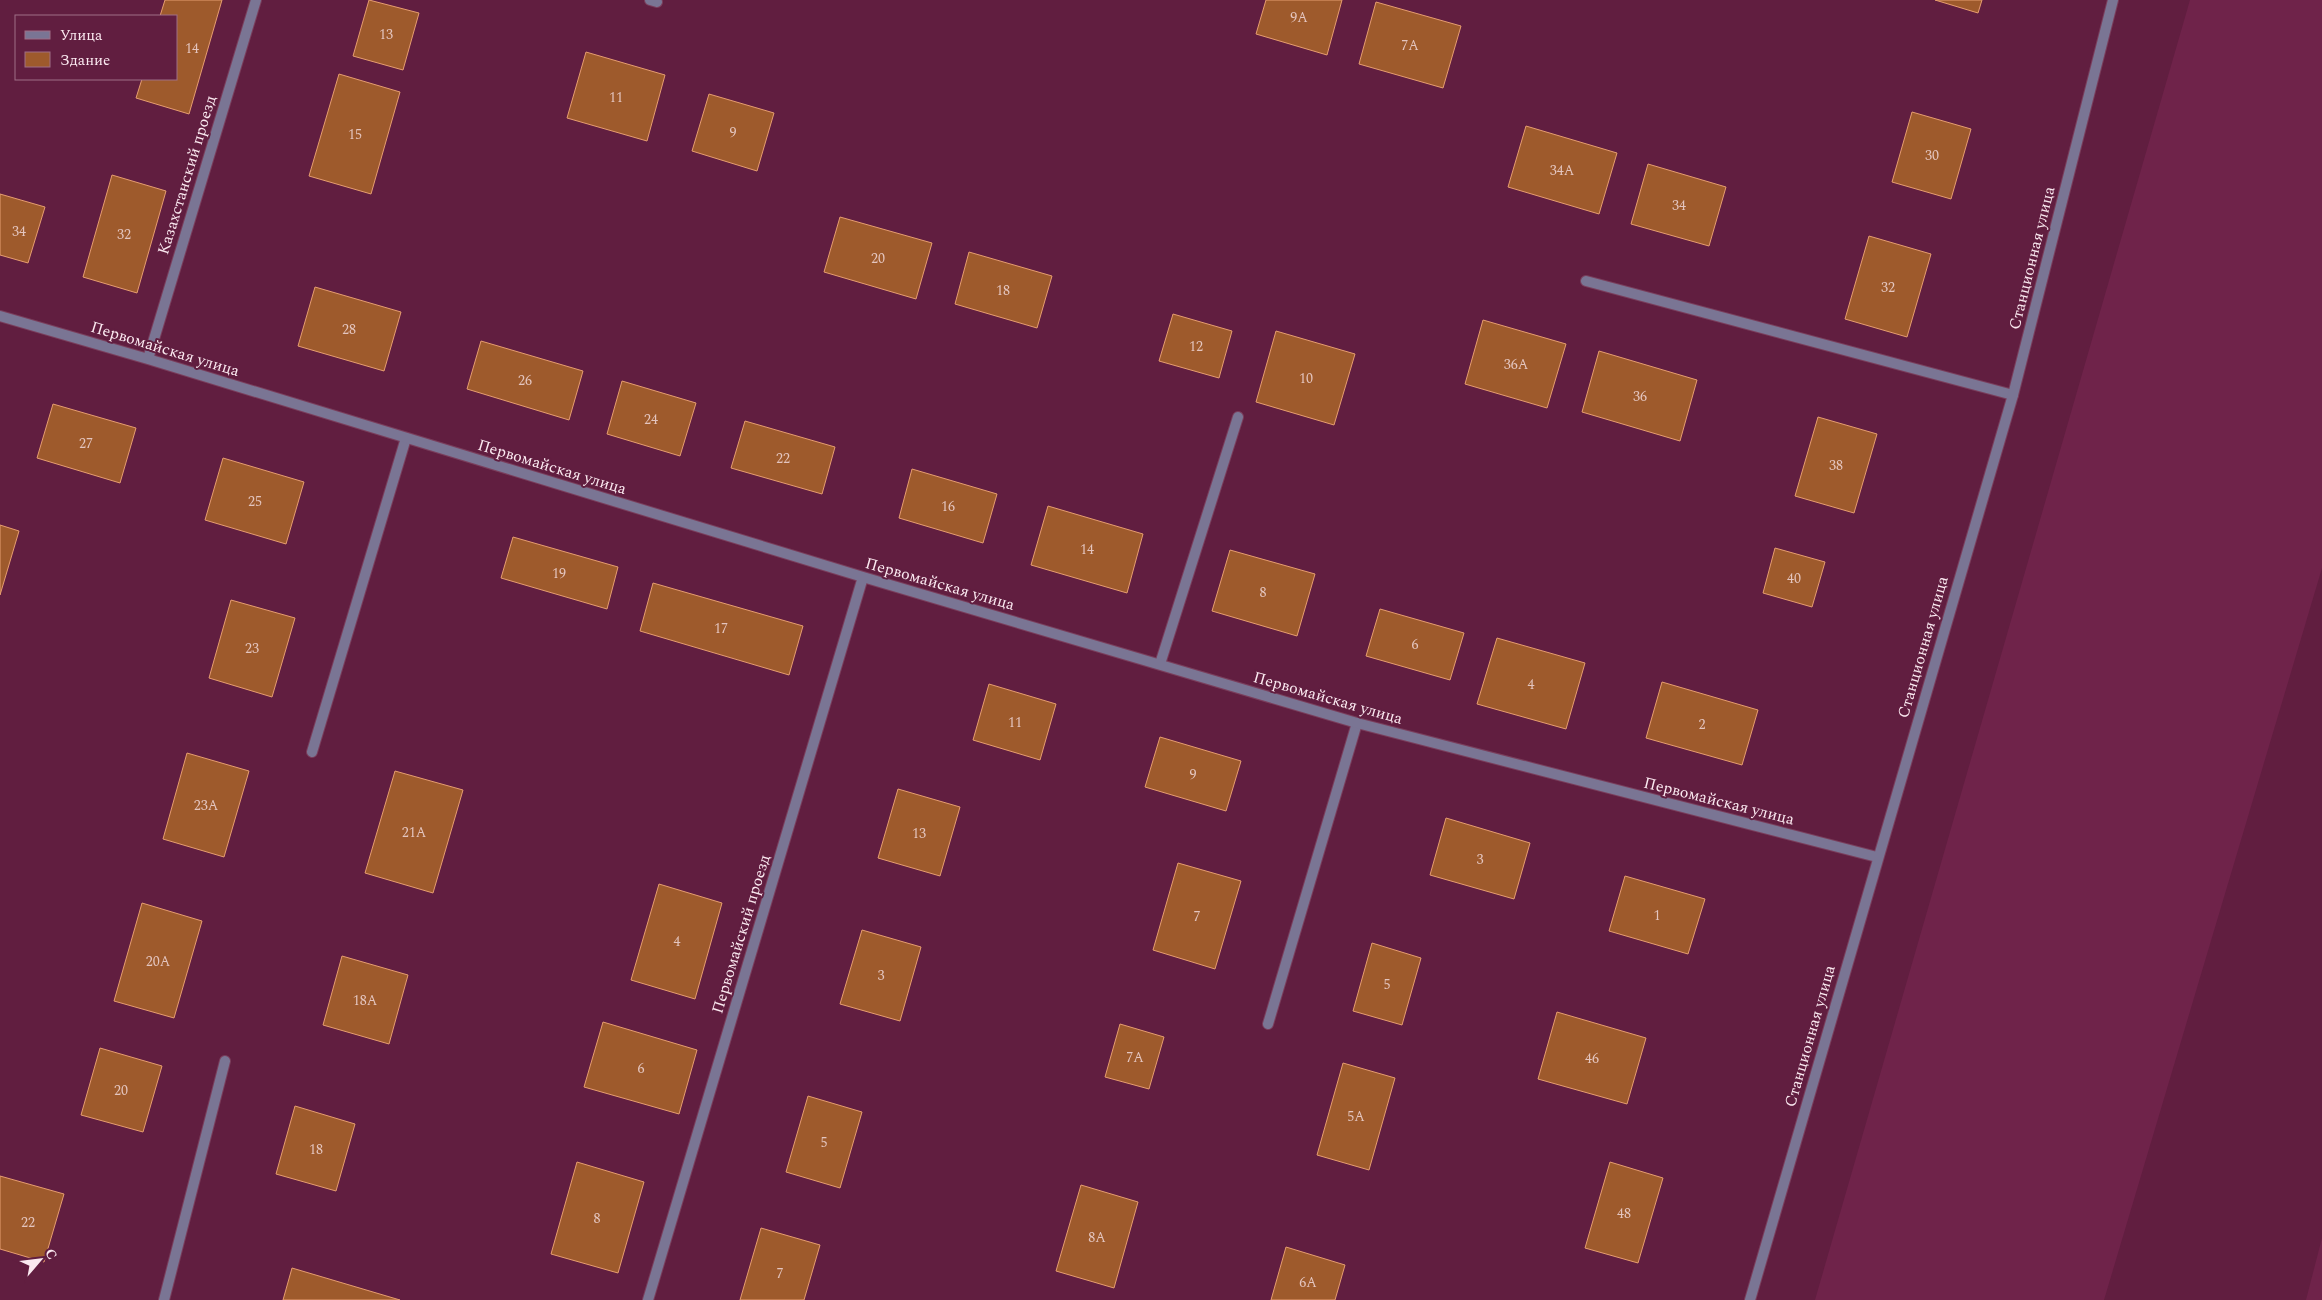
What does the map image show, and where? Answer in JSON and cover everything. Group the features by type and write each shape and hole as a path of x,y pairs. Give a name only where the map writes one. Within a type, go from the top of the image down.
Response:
{"street":[{"name":"Казахстанский проезд","path":"148,359 256,0"},
{"name":"Станционная улица","path":"1750,1300 1877,857 2013,395 2113,0"},
{"path":"1586,280 2013,395"},
{"name":"Первомайская улица","path":"0,316 148,359 862,577 1357,723 1877,857"},
{"path":"1160,664 1238,417"},
{"path":"312,752 406,438"},
{"name":"Первомайский проезд","path":"648,1300 862,577"},
{"path":"1268,1024 1357,723"},
{"path":"164,1300 225,1061"}],"shaded area":[{"path":"2190,0 2322,0 2322,568 2104,1300 1815,1300"},
{"path":"2322,1238 2322,1300 2306,1300"}],"building":[{"path":"165,0 222,0 189,114 136,98 142,80 178,80 178,15 160,15"},
{"path":"369,0 419,13 403,70 353,56"},
{"path":"1266,0 1342,0 1327,55 1256,34"},
{"path":"1935,0 1982,0 1978,13"},
{"path":"1376,2 1461,26 1443,88 1359,64"},
{"path":"586,52 665,75 647,141 567,118"},
{"path":"339,74 400,92 371,194 309,176"},
{"path":"709,94 774,113 757,171 692,151"},
{"path":"1912,112 1971,129 1951,199 1892,182"},
{"path":"1526,126 1617,153 1599,214 1508,187"},
{"path":"1648,164 1726,187 1709,246 1631,224"},
{"path":"112,175 166,191 137,293 83,277"},
{"path":"0,194 45,207 28,263 0,255"},
{"path":"840,217 932,243 916,299 824,272"},
{"path":"1869,236 1931,254 1907,337 1845,319"},
{"path":"969,252 1052,276 1037,328 955,304"},
{"path":"315,287 401,312 384,371 298,346"},
{"path":"1173,314 1232,331 1219,378 1159,361"},
{"path":"1483,320 1566,344 1547,408 1465,384"},
{"path":"1276,331 1355,354 1334,425 1256,402"},
{"path":"481,341 583,371 569,420 467,389"},
{"path":"1599,351 1697,380 1680,441 1582,412"},
{"path":"622,381 696,403 680,456 607,434"},
{"path":"53,404 136,428 120,483 37,458"},
{"path":"1818,417 1877,434 1854,513 1795,496"},
{"path":"745,421 835,447 822,494 731,468"},
{"path":"223,458 304,482 286,544 205,520"},
{"path":"912,469 997,494 983,543 899,518"},
{"path":"1048,506 1143,534 1127,593 1031,565"},
{"path":"0,525 19,531 0,595"},
{"path":"513,537 618,567 607,609 501,578"},
{"path":"1775,548 1825,562 1812,607 1763,593"},
{"path":"1230,550 1315,574 1297,636 1212,611"},
{"path":"653,583 803,626 789,675 640,631"},
{"path":"231,600 295,618 272,697 209,678"},
{"path":"1380,609 1464,633 1450,680 1366,656"},
{"path":"1497,638 1585,663 1566,729 1477,704"},
{"path":"1662,682 1758,710 1742,765 1646,738"},
{"path":"989,684 1056,704 1040,760 973,740"},
{"path":"1160,737 1241,761 1226,811 1145,787"},
{"path":"187,753 249,771 224,857 163,839"},
{"path":"395,771 463,790 433,893 365,873"},
{"path":"898,789 960,807 940,876 878,858"},
{"path":"1446,818 1530,843 1514,899 1430,875"},
{"path":"1178,863 1241,881 1215,969 1153,950"},
{"path":"1625,876 1705,899 1688,954 1609,931"},
{"path":"659,884 722,903 695,999 631,980"},
{"path":"142,903 202,921 174,1018 114,1001"},
{"path":"862,930 921,947 900,1021 840,1004"},
{"path":"1372,943 1421,958 1402,1025 1353,1011"},
{"path":"342,956 408,975 389,1044 323,1025"},
{"path":"1557,1012 1646,1038 1627,1104 1538,1079"},
{"path":"603,1022 697,1050 679,1114 584,1087"},
{"path":"1120,1024 1164,1037 1149,1089 1105,1077"},
{"path":"100,1048 162,1066 143,1132 81,1115"},
{"path":"1343,1063 1395,1078 1369,1170 1317,1155"},
{"path":"808,1096 862,1112 840,1188 786,1172"},
{"path":"295,1106 355,1124 336,1191 276,1174"},
{"path":"577,1162 644,1182 618,1273 551,1254"},
{"path":"1610,1162 1663,1178 1638,1263 1585,1248"},
{"path":"0,1176 64,1194 44,1262 0,1249"},
{"path":"1081,1185 1138,1202 1114,1288 1056,1271"},
{"path":"761,1228 820,1245 804,1300 740,1300"},
{"path":"1286,1247 1345,1265 1335,1300 1271,1300"},
{"path":"292,1268 400,1300 283,1300"}]}
